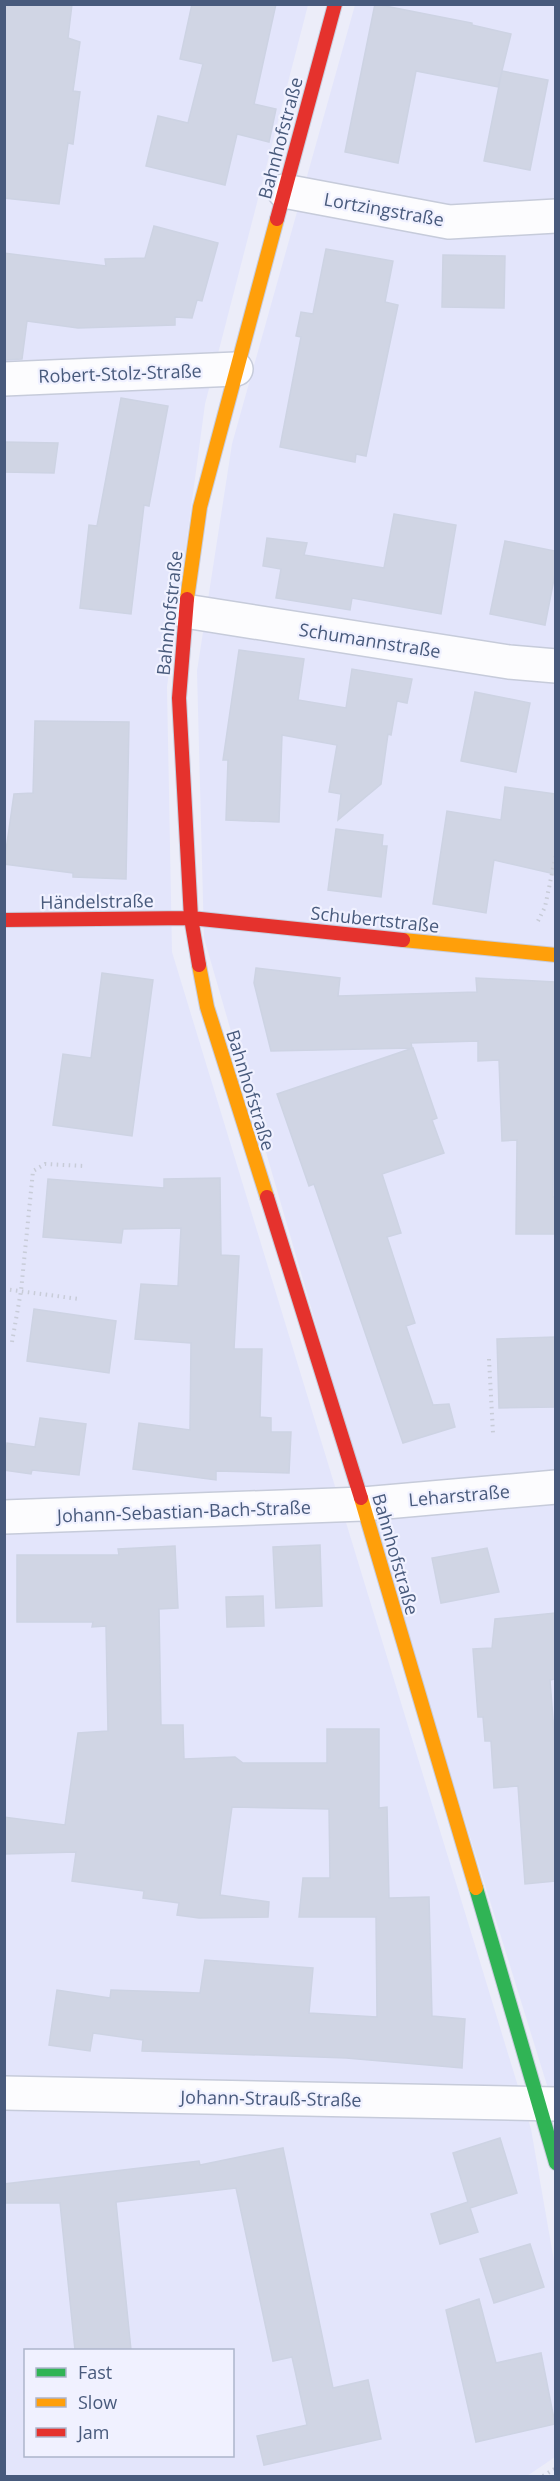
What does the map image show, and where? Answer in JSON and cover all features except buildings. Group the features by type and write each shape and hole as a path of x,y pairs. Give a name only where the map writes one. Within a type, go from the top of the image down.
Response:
{"main road":[{"name":"Bahnhofstraße","path":"336,4 200,507 185,611 179,698 191,918 207,1007 363,1504 547,2104 555,2163"},
{"name":"Händelstraße","path":"4,920 191,918"},
{"name":"Schubertstraße","path":"191,918 555,955"}],"street":[{"name":"Lortzingstraße","path":"284,191 449,222 555,216"},
{"name":"Robert-Stolz-Straße","path":"4,379 236,369"},
{"name":"Schumannstraße","path":"185,611 509,662 555,666"},
{"name":"Leharstraße","path":"363,1504 555,1487"},
{"name":"Johann-Sebastian-Bach-Straße","path":"4,1517 363,1504"},
{"name":"Johann-Strauß-Straße","path":"4,2093 547,2104"}],"path":[{"path":"525,952 545,907 555,854"},
{"path":"12,1341 21,1291 33,1172 45,1164 84,1166"},
{"path":"4,1289 79,1299"},
{"path":"489,1359 493,1433"},
{"path":"543,2476 555,2469"}],"shaded area":[{"path":"5,5 308,5 205,404 167,687 172,952 531,2129 555,2267 555,2457 527,2476 5,2476"},
{"path":"355,5 555,5 555,2111 383,1556 204,938 197,671 232,444"}],"traffic: fast":[{"path":"476,1888 556,2163"}],"traffic: slow":[{"path":"187,599 200,507 277,219"},
{"path":"403,940 556,955"},
{"path":"199,965 207,1007 267,1197"},
{"path":"361,1498 476,1888"}],"traffic: jam":[{"path":"277,219 335,4"},
{"path":"187,599 179,698 191,918 199,965"},
{"path":"4,920 191,918 403,940"},
{"path":"267,1197 361,1498"}]}
